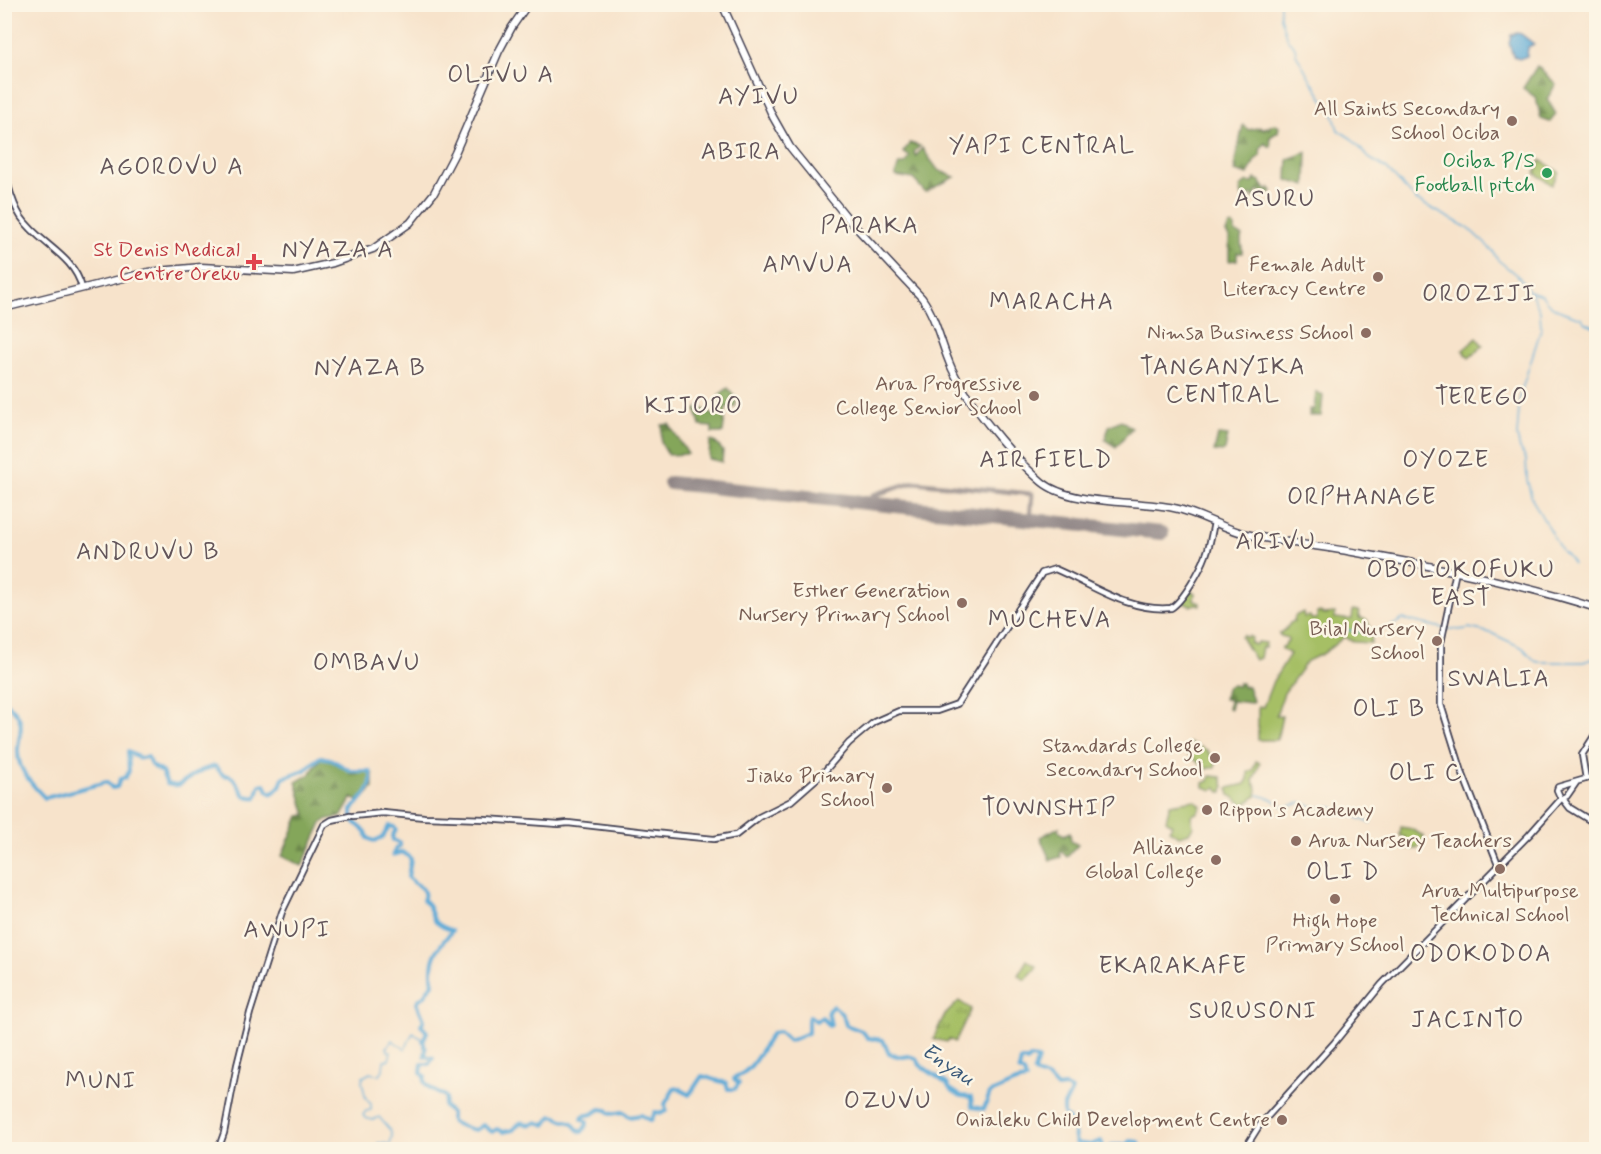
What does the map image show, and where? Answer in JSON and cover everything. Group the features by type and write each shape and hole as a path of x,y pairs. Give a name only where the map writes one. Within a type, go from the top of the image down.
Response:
{"main road":[{"path":"4,308 148,272 186,268 294,272 333,263 370,251 384,243 410,223 435,193 499,51 528,4"},
{"path":"722,4 786,141 849,220 922,298 930,311 951,366 966,394 1027,467 1044,483 1062,492 1082,497 1176,508 1247,535 1518,584 1596,608"}],"street":[{"path":"4,172 14,204 21,217 66,260 78,275 82,288"},
{"path":"218,1149 224,1133 250,1013 287,900 324,825 332,820 383,813 568,823 714,839 736,836 759,817 791,801 824,772 849,743 874,722 899,711 937,711 957,704 1042,573 1055,570 1126,603 1171,608 1205,559 1214,522"},
{"path":"1456,571 1441,643 1441,705 1462,772 1498,864"},
{"path":"1586,779 1582,755 1596,733"},
{"path":"1596,776 1557,788 1561,799 1596,823"},
{"path":"1244,1149 1259,1126 1314,1067 1382,984 1529,835 1576,783"},
{"path":"1567,785 1571,791"}],"green space":[{"path":"1537,66 1556,84 1547,99 1556,114 1550,122 1541,119 1536,98 1523,88"},
{"path":"1276,124 1279,127 1278,132 1270,137 1271,146 1265,143 1260,150 1261,155 1255,160 1248,175 1235,171 1243,125 1249,130 1260,127 1269,129 1270,125"},
{"path":"910,143 920,146 914,152 916,156 922,148 938,170 955,177 925,192 913,179 895,176 899,164 905,164 910,157 903,152"},
{"path":"1307,152 1306,186 1287,180 1288,159"},
{"name":"Ociba P/S Football pitch","path":"1541,160 1559,172 1552,185 1535,173"},
{"path":"1255,179 1260,181 1267,191 1270,188 1272,191 1270,195 1264,195 1259,190 1253,198 1253,195 1250,195 1248,200 1243,200 1240,187 1247,182 1253,183"},
{"path":"1232,225 1235,227 1235,232 1242,236 1242,253 1237,253 1237,260 1229,261 1229,237 1226,233"},
{"path":"1477,338 1483,346 1469,358 1463,350"},
{"path":"728,388 737,399 735,407 726,407 723,433 712,433 712,427 700,426 696,410 699,407 715,416 719,395"},
{"path":"1316,392 1323,396 1321,416 1309,416 1309,409 1314,409"},
{"path":"1121,420 1132,428 1116,447 1105,440 1109,426"},
{"path":"669,424 688,454 668,455 661,443 662,425"},
{"path":"1218,435 1228,436 1225,450 1222,452 1214,451"},
{"path":"710,441 715,442 723,451 722,462 709,459"},
{"path":"1189,590 1195,593 1194,600 1200,605 1190,606 1181,602"},
{"path":"1353,610 1359,611 1359,618 1367,620 1372,633 1371,643 1354,642 1344,637 1324,653 1307,661 1284,693 1276,715 1282,716 1277,740 1258,740 1258,706 1263,707 1273,681 1290,654 1282,649 1288,638 1279,634 1294,621 1295,616 1303,612 1304,617 1310,616 1311,619 1317,619 1317,613 1320,612 1335,613 1335,618 1352,619"},
{"path":"1243,635 1246,638 1248,636 1252,638 1250,642 1255,645 1258,642 1266,643 1265,647 1262,647 1260,658 1255,660 1241,637"},
{"path":"1238,683 1242,683 1242,687 1248,686 1253,701 1251,703 1232,701 1230,709 1228,708 1229,700 1224,699 1226,688 1231,685 1238,686"},
{"path":"1190,743 1207,750 1216,763 1215,767 1206,769 1184,751 1184,747"},
{"path":"322,756 352,772 368,771 373,774 373,788 360,802 352,798 341,817 328,819 322,823 302,866 282,856 299,816 306,815 296,782 310,774"},
{"path":"1256,761 1260,763 1253,781 1257,789 1256,796 1244,805 1230,795 1228,788 1245,784 1248,772 1253,770"},
{"path":"1210,776 1221,777 1223,792 1216,787 1212,790 1204,787 1204,783 1209,781"},
{"path":"1195,800 1201,806 1198,812 1191,816 1193,826 1189,833 1179,836 1169,830 1172,825 1166,820 1170,804"},
{"path":"1059,827 1058,830 1064,835 1070,832 1071,841 1078,845 1067,857 1062,852 1061,857 1050,860 1040,837"},
{"path":"1401,827 1412,829 1423,836 1424,841 1417,849 1403,848 1405,837 1400,836"},
{"path":"1027,960 1037,967 1025,980 1018,975"},
{"path":"959,1001 971,1009 955,1042 949,1039 947,1042 933,1039 944,1016"}],"water":[{"path":"1517,33 1534,44 1528,47 1527,56 1519,59 1513,56 1509,43 1511,35"}],"waterway":[{"path":"1280,4 1280,17 1287,39 1295,47 1296,54 1333,114 1338,130 1352,139 1369,158 1387,169 1416,200 1468,228 1493,251 1498,260 1520,278 1529,291 1542,295 1554,307 1582,318 1584,322 1596,327"},
{"path":"1531,293 1540,311 1541,329 1520,395 1517,436 1520,449 1526,459 1527,480 1532,499 1562,552 1573,564"},
{"path":"1347,630 1376,631 1403,619 1447,629 1469,628 1491,633 1523,648 1538,662 1583,662 1596,658"},
{"name":"Enyau","path":"4,701 14,709 21,724 18,754 22,769 45,798 107,782 112,788 117,787 120,779 125,778 129,771 128,751 139,758 148,757 151,765 162,772 167,784 177,786 200,771 215,766 223,775 235,780 245,796 256,798 260,785 265,784 272,794 280,786 283,778 305,770 320,757 330,759 351,771 370,771 371,782 363,797 352,810 352,820 366,832 368,838 374,841 383,837 389,826 394,827 396,830 392,836 393,840 400,843 400,846 396,848 393,855 403,852 411,859 408,877 423,890 423,900 428,905 435,921 452,931 435,955 432,968 433,984 417,1003 424,1020 421,1025 427,1032 423,1041 426,1049 425,1056 433,1058 429,1064 422,1064 421,1073 425,1076 424,1081 427,1086 444,1095 446,1098 444,1106 451,1113 451,1121 459,1125 476,1130 483,1125 492,1132 497,1129 503,1132 513,1130 521,1123 531,1125 537,1122 545,1125 552,1116 571,1122 582,1132 587,1124 587,1121 582,1119 583,1116 593,1114 600,1109 607,1110 610,1114 624,1112 629,1117 641,1115 651,1121 655,1112 666,1111 665,1104 674,1089 679,1088 689,1095 702,1076 726,1083 728,1089 735,1089 739,1083 734,1079 735,1077 752,1065 772,1033 779,1032 789,1041 808,1033 810,1016 816,1021 822,1017 829,1026 831,1025 828,1011 833,1006 842,1014 846,1025 862,1031 868,1038 883,1040 889,1054 917,1059 920,1065 947,1084 950,1089 961,1096 971,1097 972,1107 984,1109 990,1093 1026,1080 1024,1073 1019,1070 1021,1061 1027,1062 1030,1058 1038,1059 1034,1071 1036,1074 1049,1079 1057,1088 1065,1087 1072,1090 1064,1106 1064,1114 1072,1123 1076,1143 1090,1145 1101,1141 1104,1149 1107,1149 1112,1145 1125,1145 1131,1141 1139,1142 1141,1150"},
{"path":"1258,795 1270,798 1285,807 1301,803 1316,807 1331,807 1371,823"},
{"path":"377,1150 378,1143 390,1144 392,1136 379,1117 373,1120 363,1115 366,1111 371,1110 371,1104 366,1099 363,1077 370,1073 379,1075 383,1070 384,1060 389,1060 391,1052 387,1047 392,1040 405,1049 413,1033 424,1040"}],"taxiway":[{"path":"872,504 873,495 914,482 1032,494 1030,520"}],"runway":[{"path":"670,483 1162,533"}],"place":[{"name":"All Saints Secondary School Ociba","path":"1512,121"},
{"name":"Ociba P/S Football pitch","path":"1547,173"},
{"name":"St Denis Medical Centre Oreku","path":"254,262"},
{"name":"Female Adult Literacy Centre","path":"1378,277"},
{"name":"Nimsa Business School","path":"1366,333"},
{"name":"Arua Progressive College Senior School","path":"1034,396"},
{"name":"Esther Generation Nursery Primary School","path":"962,603"},
{"name":"Bilal Nursery School","path":"1437,641"},
{"name":"Standards College Secondary School","path":"1215,758"},
{"name":"Jiako Primary School","path":"887,788"},
{"name":"Rippon's Academy","path":"1207,810"},
{"name":"Arua Nursery Teachers","path":"1296,841"},
{"name":"Alliance Global College","path":"1216,860"},
{"name":"Arua Multipurpose Technical School","path":"1500,869"},
{"name":"High Hope Primary School","path":"1335,899"},
{"name":"Onialeku Child Development Centre","path":"1282,1120"}],"district":[{"name":"OLIVU A","path":"501,75"},
{"name":"AYIVU","path":"759,97"},
{"name":"YAPI CENTRAL","path":"1042,146"},
{"name":"ABIRA","path":"741,152"},
{"name":"AGOROVU A","path":"172,167"},
{"name":"ASURU","path":"1275,199"},
{"name":"PARAKA","path":"870,226"},
{"name":"NYAZA A","path":"338,250"},
{"name":"AMVUA","path":"808,265"},
{"name":"OROZIJI","path":"1479,294"},
{"name":"MARACHA","path":"1052,302"},
{"name":"NYAZA B","path":"370,368"},
{"name":"TANGANYIKA CENTRAL","path":"1223,381"},
{"name":"TEREGO","path":"1482,397"},
{"name":"KIJORO","path":"694,406"},
{"name":"AIR FIELD","path":"1046,460"},
{"name":"OYOZE","path":"1446,460"},
{"name":"ORPHANAGE","path":"1362,497"},
{"name":"ARIVU","path":"1276,542"},
{"name":"ANDRUVU B","path":"148,552"},
{"name":"OBOLOKOFUKU EAST","path":"1461,584"},
{"name":"MUCHEVA","path":"1050,620"},
{"name":"OMBAVU","path":"367,663"},
{"name":"SWALIA","path":"1499,679"},
{"name":"OLI B","path":"1389,709"},
{"name":"OLI C","path":"1426,773"},
{"name":"TOWNSHIP","path":"1049,808"},
{"name":"OLI D","path":"1343,872"},
{"name":"AWUPI","path":"287,930"},
{"name":"ODOKODOA","path":"1481,954"},
{"name":"EKARAKAFE","path":"1173,966"},
{"name":"SURUSONI","path":"1253,1011"},
{"name":"JACINTO","path":"1468,1020"},
{"name":"MUNI","path":"101,1081"},
{"name":"OZUVU","path":"888,1101"}]}
